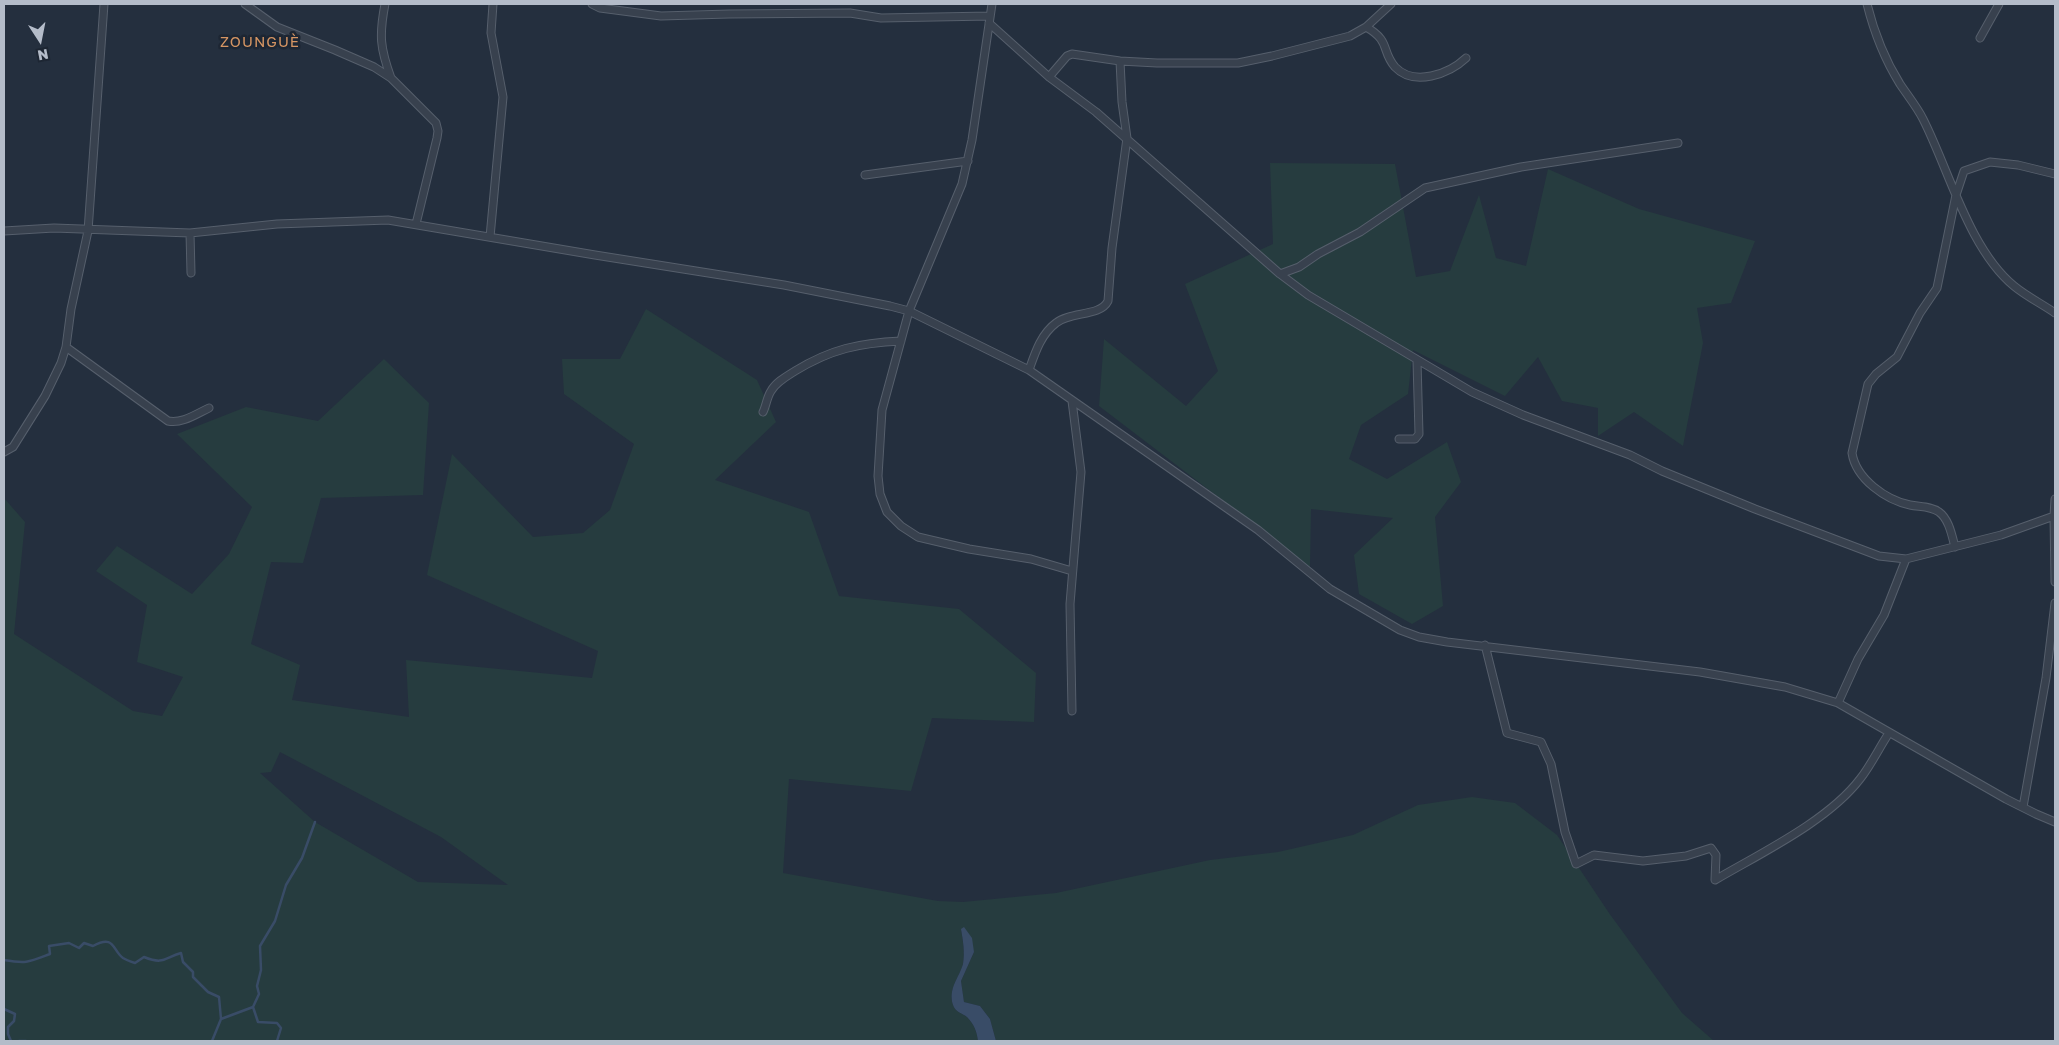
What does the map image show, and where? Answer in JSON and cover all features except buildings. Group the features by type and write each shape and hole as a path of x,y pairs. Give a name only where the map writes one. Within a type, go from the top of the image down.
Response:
{"street":[{"path":"4,452 13,447 45,396 61,363 66,347 71,309 88,230 104,4"},
{"path":"245,4 278,27 335,50 391,78 438,127 416,224"},
{"path":"384,4 380,27 380,42 391,78"},
{"path":"490,237 503,96 491,33 493,4"},
{"path":"592,4 600,8 661,16 850,13 881,18 990,20 1049,77 1127,138 1280,274 1308,295 1472,392 1523,415 1630,455 1662,471 1769,515 1879,556 1906,559 2001,535 2054,516"},
{"path":"992,4 968,161 962,184 909,311 882,410 878,476 880,494 887,512 901,526 918,537 969,549 1031,559 1072,572"},
{"path":"1049,77 1067,56 1072,54 1120,61 1172,64 1238,63 1272,56 1350,36 1366,27 1391,4"},
{"path":"1867,4 1879,44 1899,82 1914,102 1925,122 1969,223 2000,272 2014,286 2055,313"},
{"path":"1980,38 1999,4"},
{"path":"1366,27 1382,39 1395,66 1409,76 1421,77 1448,71 1466,58"},
{"path":"1029,370 1046,333 1057,322 1075,314 1099,310 1105,307 1108,301 1112,248 1127,138 1122,102 1120,61"},
{"path":"1280,274 1299,267 1324,250 1360,232 1425,188 1521,167 1678,143"},
{"path":"865,175 968,161"},
{"path":"1956,547 1945,518 1938,511 1928,507 1895,501 1873,486 1858,470 1852,453 1868,384 1876,374 1898,357 1920,313 1937,288 1956,195 1964,171 1990,162 2018,165 2055,174"},
{"path":"4,231 33,228 190,233 277,224 344,220 388,220 784,285 909,311 1029,370 1258,530 1330,589 1400,630 1419,637 1447,642 1700,672 1785,687 1838,703 1888,733 2023,807 2055,822"},
{"path":"190,233 191,273"},
{"path":"764,412 771,390 785,378 819,358 844,348 868,342 901,341"},
{"path":"66,347 168,422 175,423 210,408"},
{"path":"1400,439 1415,439 1420,434 1417,361"},
{"path":"1072,401 1081,472 1076,551 1072,572 1070,604 1072,711"},
{"path":"2055,500 2055,582"},
{"path":"1838,703 1858,659 1884,615 1906,559"},
{"path":"2023,807 2046,678 2055,604"},
{"path":"1485,645 1507,733 1541,742 1551,764 1565,832 1576,864 1594,855 1643,861 1686,856 1711,848 1716,855 1715,880 1835,805 1860,779 1888,733"}],"green space":[{"path":"1270,163 1395,164 1416,277 1450,271 1479,195 1496,258 1526,266 1548,169 1639,209 1755,241 1731,303 1697,308 1703,343 1683,446 1634,412 1598,436 1598,408 1562,401 1538,357 1505,396 1413,350 1408,394 1361,425 1349,459 1387,479 1447,442 1461,482 1435,517 1443,606 1412,624 1359,594 1354,555 1393,518 1311,509 1310,567 1099,406 1104,339 1186,406 1218,371 1185,284 1273,244"},
{"path":"646,309 757,380 776,422 715,480 809,512 839,596 959,609 1036,673 1034,722 932,718 911,791 789,779 783,873 938,901 963,902 1056,893 1210,860 1278,852 1353,835 1418,805 1472,797 1515,803 1557,835 1609,913 1682,1013 1714,1041 996,1041 990,1019 980,1006 964,1002 961,981 974,952 961,930 964,960 953,989 952,999 955,1009 972,1022 978,1041 4,1041 4,498 25,522 14,634 133,711 162,716 183,677 137,662 147,605 96,571 117,546 192,594 229,554 252,507 177,434 246,407 318,421 384,359 429,403 423,495 321,498 303,563 271,562 251,644 300,665 292,700 409,717 406,660 592,678 598,651 427,575 452,454 533,537 583,533 610,510 634,444 564,394 562,359 620,359","holes":["280,752 441,837 508,885 418,882 315,822 260,773 271,772"]}],"water":[{"path":"964,927 972,938 974,952 961,981 964,1002 980,1006 990,1019 996,1041 978,1041 972,1022 955,1009 953,1005 953,988 963,964 964,951 961,929"}],"waterway":[{"path":"277,1041 281,1028 277,1023 258,1022 253,1007 259,994 257,986 261,970 260,946 275,921 286,885 302,858 315,822"},
{"path":"4,960 18,962 32,960 50,954 49,946 69,943 79,948 84,943 93,946 109,942 119,955 135,963 144,957 160,961 181,953 183,962 193,972 193,977 208,992 219,997 221,1019"},
{"path":"212,1041 221,1019 253,1007"},
{"path":"4,1009 15,1014 14,1021 8,1027 11,1041"},
{"path":"19,1041 26,1041"}],"district":[{"name":"ZOUNGUÈ","path":"260,42"}]}
